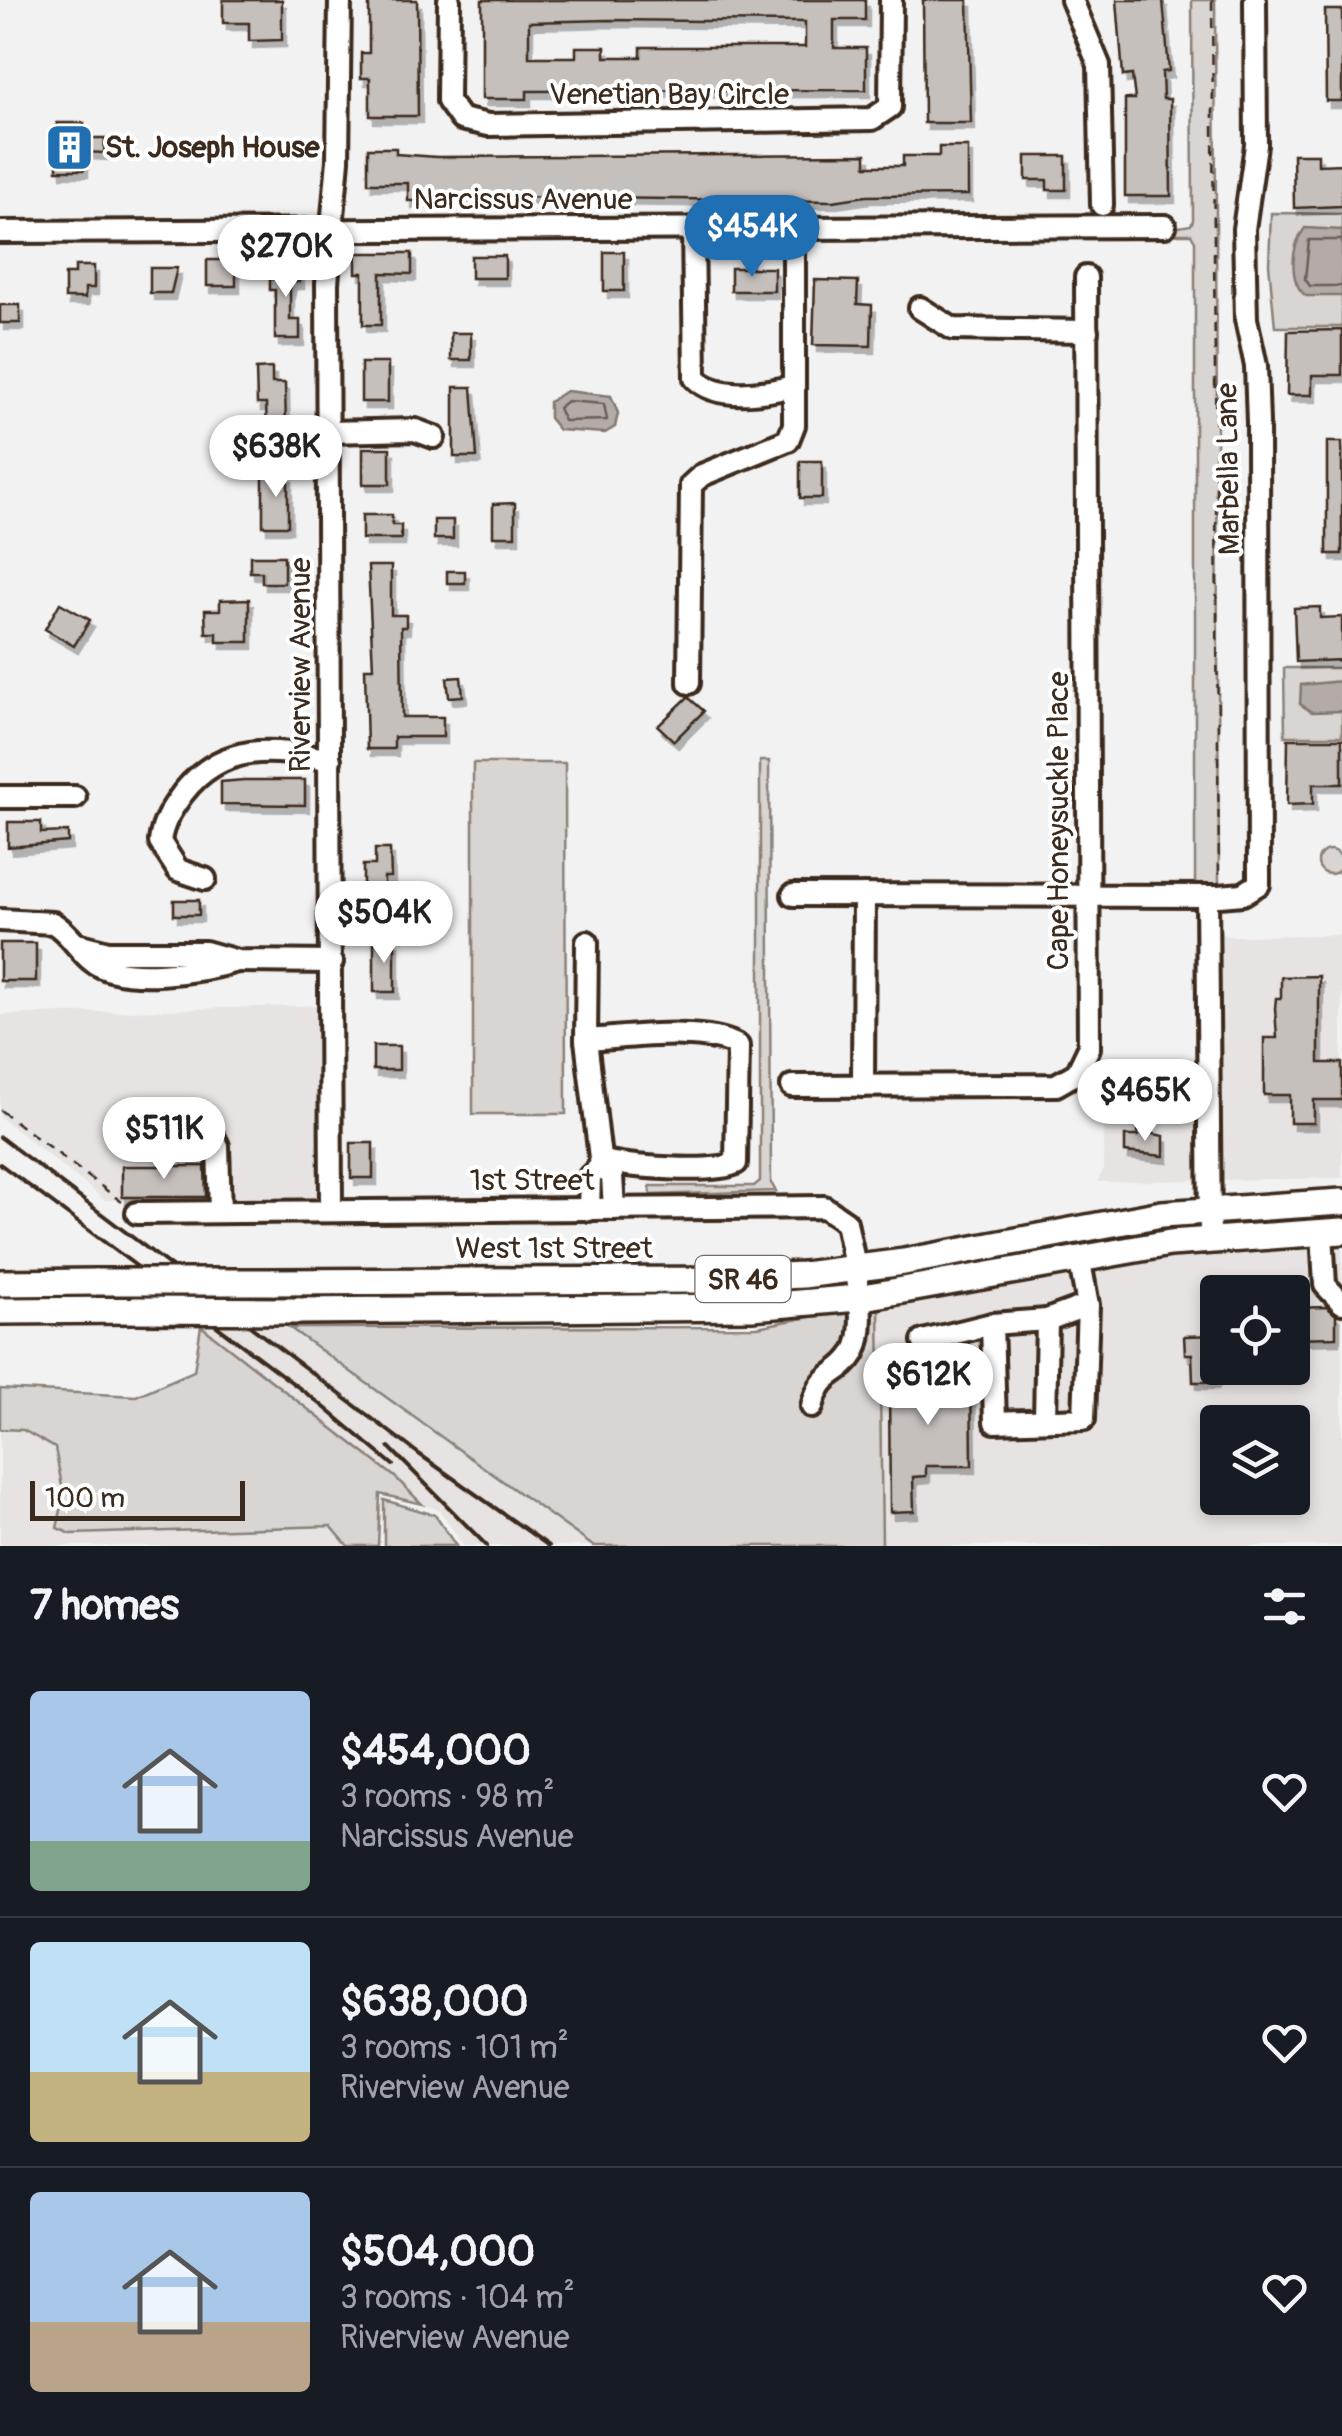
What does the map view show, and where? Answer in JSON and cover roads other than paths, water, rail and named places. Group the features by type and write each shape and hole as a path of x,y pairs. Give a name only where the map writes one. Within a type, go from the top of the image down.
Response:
{"main road":[{"name":"West 1st Street","path":"0,1283 698,1280 855,1270 1109,1222 1209,1209 1342,1202"},
{"name":"West 1st Street","path":"0,1311 752,1308 858,1298 1079,1256 1210,1238 1332,1232"}],"street":[{"name":"Riverview Avenue","path":"331,1211 327,282 340,0"},
{"name":"Venetian Bay Circle","path":"449,0 448,101 461,119 488,126 872,119 890,107 892,0"},
{"path":"1072,0 1099,65 1102,205"},
{"name":"Marbella Lane","path":"1213,896 1250,892 1259,884 1262,871 1256,366 1246,318 1244,229 1256,144 1255,0"},
{"name":"Narcissus Avenue","path":"0,232 1166,226"},
{"path":"692,228 695,378 705,389 733,392 794,386"},
{"path":"689,682 691,485 702,475 788,440 794,425 794,228"},
{"name":"Cape Honeysuckle Place","path":"792,1086 1056,1085 1077,1073 1088,1048 1086,277"},
{"path":"920,308 954,329 1087,331"},
{"path":"328,432 415,430 434,437"},
{"path":"205,879 178,870 160,842 170,811 198,774 224,758 265,748 330,760"},
{"path":"0,797 75,796"},
{"path":"794,894 1213,896 1210,1238"},
{"path":"863,1086 864,895"},
{"path":"0,920 53,923 77,944 143,962 205,971 237,961 332,962"},
{"path":"587,942 586,1040 601,1162 612,1176 614,1210"},
{"path":"586,1040 667,1036 726,1040 738,1046 736,1164 697,1167 601,1162"},
{"path":"203,1116 218,1146 220,1212"},
{"path":"589,1210 590,1176 601,1162"},
{"name":"1st Street","path":"137,1213 824,1207 846,1222 861,1333 852,1356 824,1377 812,1407"},
{"path":"1332,1232 1324,1285 1342,1303"},
{"path":"992,1324 995,1422 1084,1419 1088,1304 1079,1256"},
{"path":"923,1340 992,1324 1047,1320 1088,1304"},
{"path":"1045,1420 1047,1320"}],"water":[{"path":"1305,228 1342,230 1342,296 1306,296 1300,290 1294,263"},
{"path":"566,391 611,396 618,413 615,427 605,433 559,430 549,418 549,402"},
{"path":"1342,681 1342,711 1312,712 1300,704 1301,685"}],"railway":[{"path":"0,1137 419,1454 549,1546"},
{"path":"0,1164 318,1402 393,1465"},
{"path":"389,1447 487,1546"}],"place":[{"name":"St. Joseph House","path":"70,147"}]}
